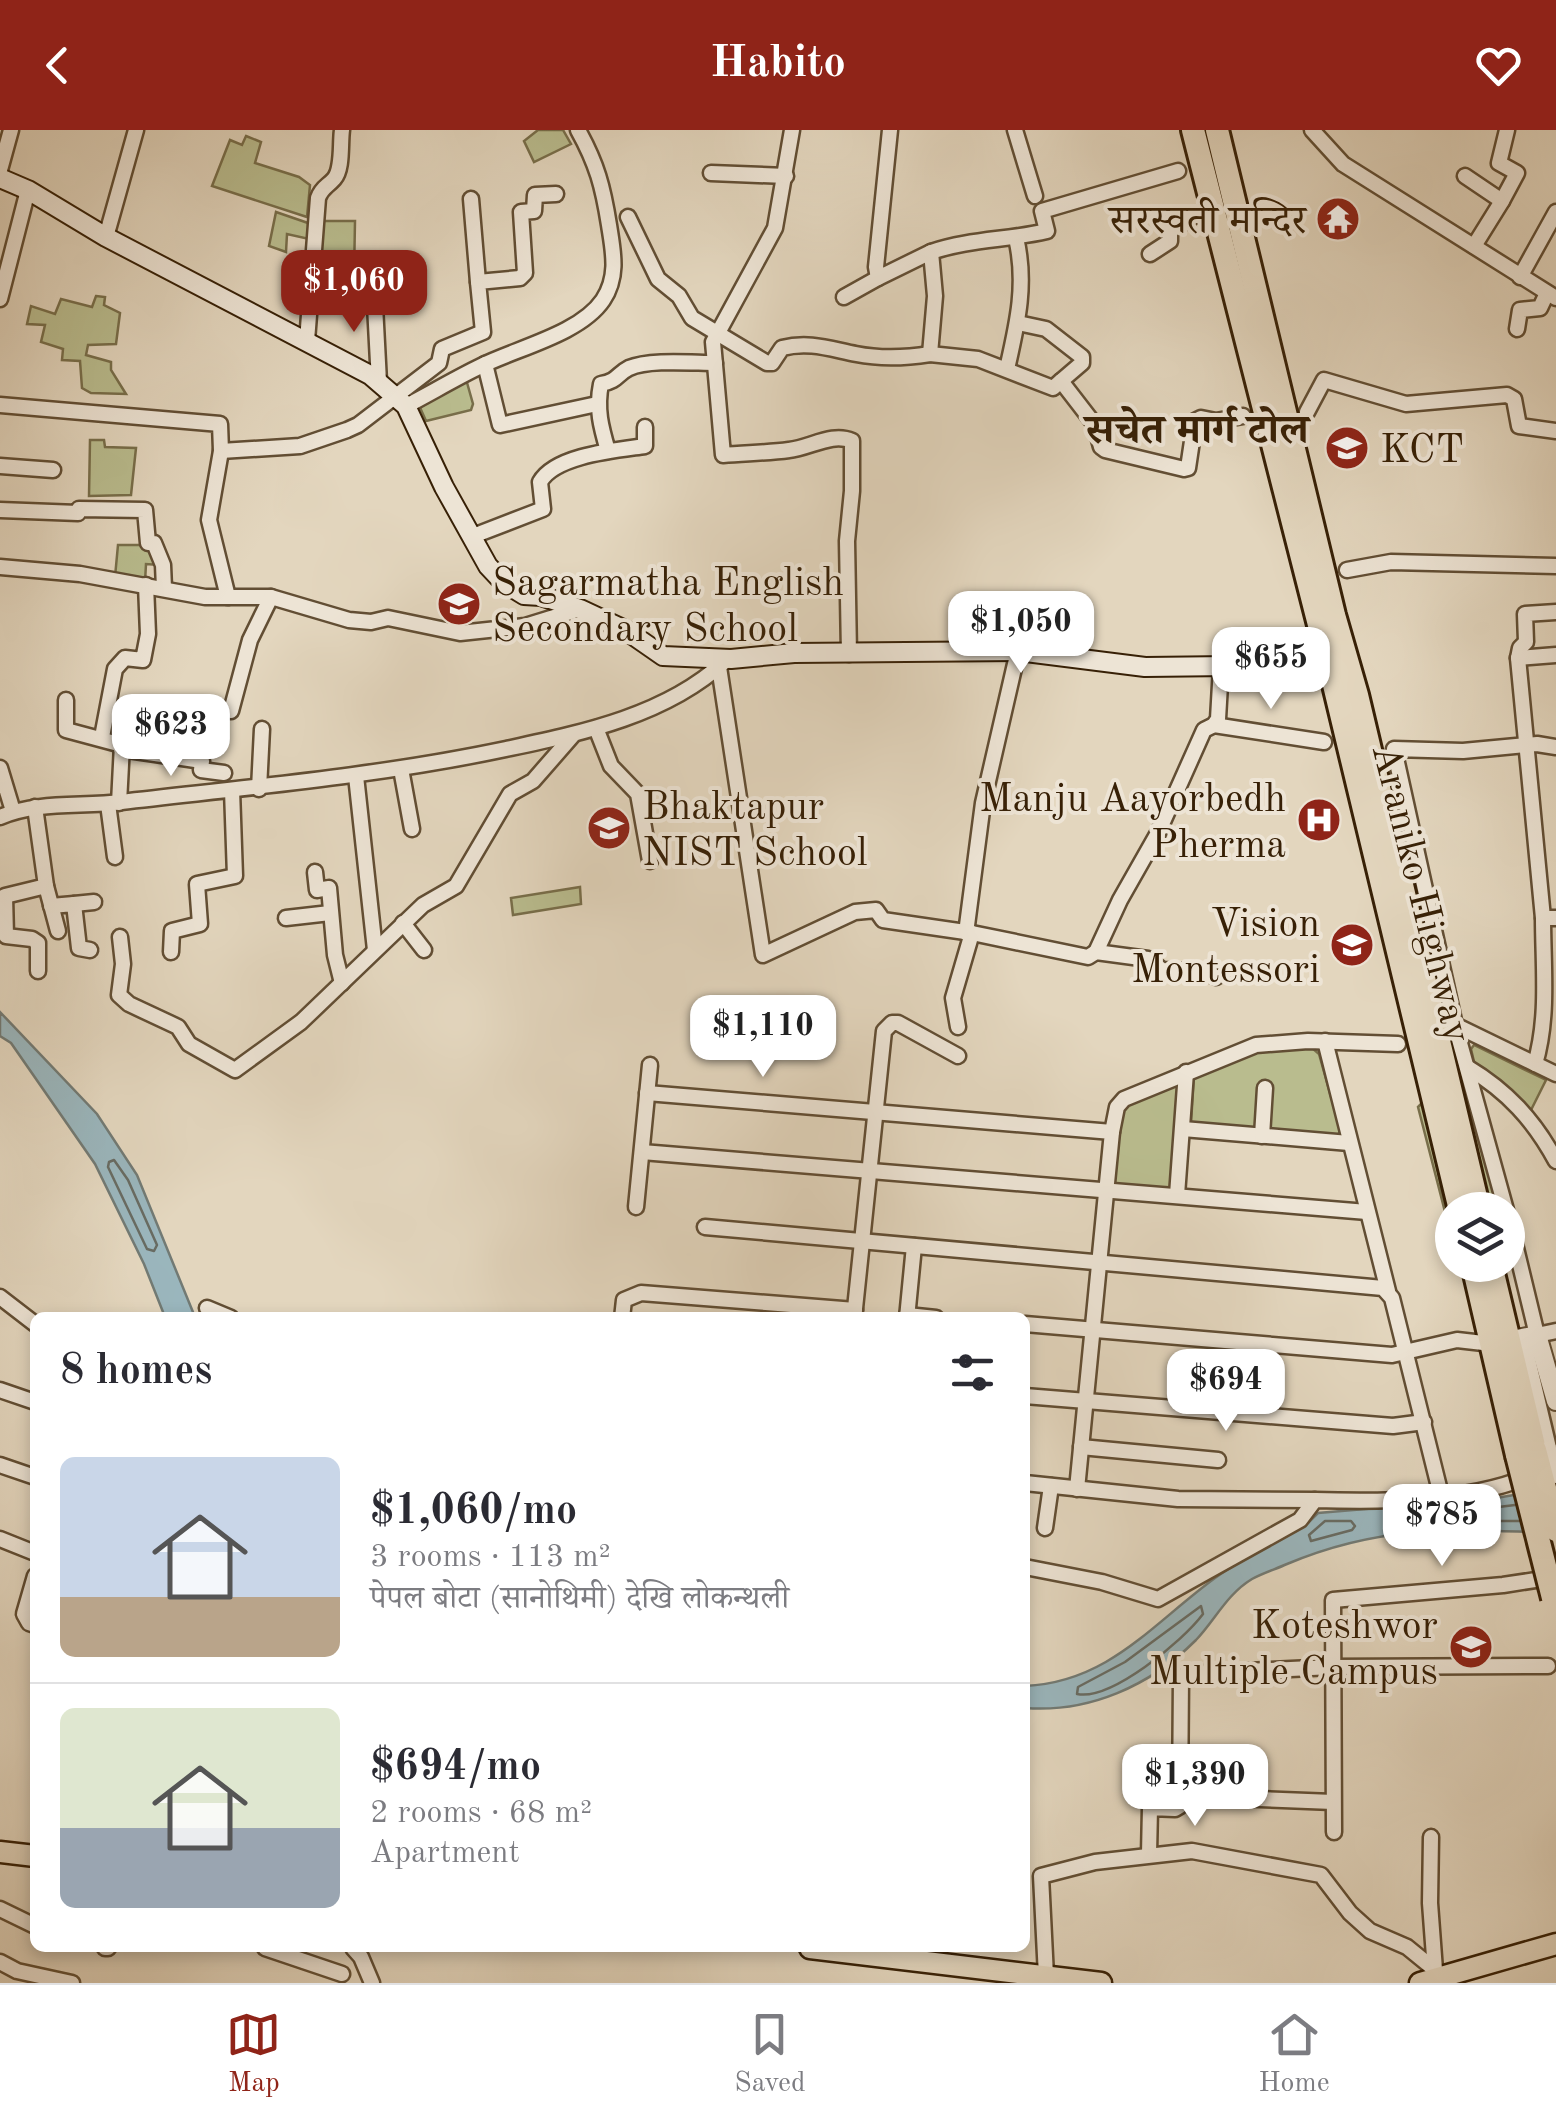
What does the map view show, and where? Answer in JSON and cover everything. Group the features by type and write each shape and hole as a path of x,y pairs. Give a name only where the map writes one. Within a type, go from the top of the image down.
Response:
{"highway":[{"name":"Araniko Highway","path":"1193,130 1456,1192"},
{"name":"Araniko Highway","path":"1217,130 1316,615 1357,695 1474,1192"},
{"path":"1485,1282 1523,1338"},
{"path":"1498,1282 1523,1338 1534,1451 1555,1595"},
{"path":"1534,1451 1556,1530"}],"main road":[{"path":"0,178 378,382 401,400 488,566 503,582 524,595 541,596 580,609 627,631 663,656 725,663 794,653 1018,651 1146,666 1307,665"},
{"path":"1523,1338 1556,1401"},
{"path":"0,1852 30,1855"},
{"path":"1436,1978 1556,1944"},
{"path":"840,1952 1101,1983"}],"street":[{"path":"0,170 11,130"},
{"path":"106,237 136,130"},
{"path":"308,342 318,198 338,171 342,130"},
{"path":"220,451 300,446 358,426 401,400 555,335 584,316 605,297 615,263 603,185 578,130"},
{"path":"792,130 775,228 717,332 712,348 723,454 788,450 832,438 852,441 847,540 849,654"},
{"path":"878,278 890,130"},
{"path":"1015,130 1034,196"},
{"path":"1312,130 1344,164 1551,295 1540,308 1520,310 1516,329"},
{"path":"1474,246 1517,173 1498,163 1508,130"},
{"path":"844,297 932,252 1048,231 1042,211 1178,171"},
{"path":"711,173 786,176"},
{"path":"1465,176 1502,201"},
{"path":"0,299 28,190"},
{"path":"478,282 520,278 525,273 521,212 534,211 535,195 556,194"},
{"path":"401,400 440,361 442,349 483,332 472,199"},
{"path":"1520,278 1556,212"},
{"path":"1150,254 1170,241 1170,231 1178,224 1194,216"},
{"path":"628,217 658,279 680,296 692,318 768,363 782,348 819,344 858,354 899,358 930,354 978,359 1053,388 1082,363 1082,357 1046,329 1018,323"},
{"path":"1007,369 1018,323 1022,264 1016,238"},
{"path":"930,354 936,296 932,252"},
{"path":"374,286 378,382"},
{"path":"436,344 440,361"},
{"path":"608,452 597,404 601,384 619,378 632,367 714,363"},
{"path":"484,364 500,425 597,404"},
{"path":"1307,412 1324,380 1406,404 1507,395 1514,399 1519,426 1556,431"},
{"path":"1061,382 1095,426 1100,447 1184,468 1188,468 1195,421 1243,416"},
{"path":"0,405 220,424 220,451 209,520 228,596"},
{"path":"472,536 544,509 540,482 549,470 583,456 646,446 644,427"},
{"path":"0,466 54,470"},
{"path":"0,510 145,510 148,544 154,543 163,565 164,588"},
{"path":"1346,570 1391,562 1556,566"},
{"path":"0,567 80,574 206,596 271,597 349,620 371,622 388,618 460,633 524,626 580,609"},
{"path":"102,737 115,669 126,658 143,660 148,634 146,585"},
{"path":"231,710 250,640 271,597"},
{"path":"1535,1064 1550,1005 1549,918 1524,746 1518,658 1526,642 1525,614 1556,612"},
{"path":"958,1028 953,998 969,933 983,802 1018,651"},
{"path":"1518,658 1556,655"},
{"path":"0,768 7,814 356,776 596,728 654,706 725,663 763,955 856,912 876,910 882,920 1088,958 1096,952 1158,833 1204,730 1214,725 1324,742"},
{"path":"1214,725 1220,713 1221,667"},
{"path":"66,700 66,730 120,742 114,803 115,858"},
{"path":"596,728 612,766 638,794 650,860"},
{"path":"259,789 262,729"},
{"path":"120,937 123,964 119,995 178,1028 189,1044 234,1070 300,1022 424,904 456,886 510,794 533,781 574,734"},
{"path":"1501,1192 1455,1025 1394,749 1556,748"},
{"path":"121,749 202,762 201,770 224,773"},
{"path":"401,769 412,829"},
{"path":"356,776 376,950"},
{"path":"171,952 172,931 200,924 197,884 235,876 232,790"},
{"path":"36,808 46,886 58,931"},
{"path":"315,872 317,890 329,888 342,983"},
{"path":"38,971 38,943 6,936 4,902 6,896 46,886"},
{"path":"52,906 94,902"},
{"path":"74,904 78,948 90,950"},
{"path":"286,918 330,913"},
{"path":"403,923 424,950"},
{"path":"1096,952 1148,959 1162,970 1204,972 1216,977"},
{"path":"854,1312 886,1027 898,1024 958,1056"},
{"path":"1455,1025 1556,1074"},
{"path":"1076,1489 1112,1132 1120,1102 1256,1046 1326,1041 1398,1044"},
{"path":"1326,1041 1441,1494"},
{"path":"636,1207 650,1065"},
{"path":"1467,1067 1496,1084 1538,1127 1556,1160"},
{"path":"1177,1195 1186,1072"},
{"path":"1262,1136 1266,1088"},
{"path":"647,1094 1112,1132"},
{"path":"1184,1130 1350,1143"},
{"path":"642,1152 1367,1212"},
{"path":"705,1226 1379,1286 1388,1291"},
{"path":"907,1312 914,1246"},
{"path":"1030,1324 1392,1355 1457,1340 1523,1338 1516,1282"},
{"path":"623,1312 624,1300 640,1293 834,1312"},
{"path":"0,1297 30,1320"},
{"path":"207,1308 217,1312"},
{"path":"0,1390 30,1400"},
{"path":"1030,1396 1393,1426 1424,1422"},
{"path":"1081,1447 1218,1460"},
{"path":"1534,1451 1556,1476"},
{"path":"0,1465 30,1475"},
{"path":"1030,1484 1178,1499 1357,1501 1500,1488 1556,1465"},
{"path":"1045,1528 1051,1486"},
{"path":"1030,1568 1102,1582 1158,1599 1300,1520 1315,1500"},
{"path":"0,1539 30,1550"},
{"path":"1334,1832 1333,1600 1503,1585 1555,1595"},
{"path":"30,1593 24,1614 30,1624"},
{"path":"1149,1854 1150,1808 1175,1809 1182,1796 1181,1676 1332,1667 1548,1666"},
{"path":"1182,1796 1333,1802"},
{"path":"1431,1836 1436,1978"},
{"path":"1034,1978 1041,1876 1070,1867 1149,1854 1212,1853 1320,1875 1370,1931 1406,1947 1436,1978"},
{"path":"0,1909 30,1924"},
{"path":"275,1952 341,1978 350,1952"},
{"path":"356,1952 372,1983"},
{"path":"0,1962 16,1971 72,1983"}],"green space":[{"path":"538,130 563,130 571,144 534,162 524,141"},
{"path":"246,136 261,142 255,163 299,177 310,185 307,217 212,186 230,140 242,145"},
{"path":"276,212 308,223 309,239 287,234 286,252 269,246"},
{"path":"318,221 355,221 354,276 314,274"},
{"path":"96,296 105,297 104,305 120,313 116,344 88,345 86,355 111,362 111,370 126,394 91,393 82,388 80,361 62,360 63,349 41,342 45,325 27,324 31,306 55,314 61,299 92,307"},
{"path":"466,379 471,410 426,421 418,403"},
{"path":"90,440 104,440 105,447 136,448 131,495 89,496"},
{"path":"118,545 153,545 161,565 146,564 145,582 115,577"},
{"path":"1406,850 1482,1138 1493,1192 1486,1192"},
{"path":"580,887 581,904 513,915 511,898"},
{"path":"1376,909 1415,1060 1442,1192 1418,1107 1422,1103"},
{"path":"1474,1045 1546,1080 1530,1112 1475,1066 1471,1049"},
{"path":"1311,1047 1319,1054 1340,1129 1338,1137 1191,1123 1194,1075 1247,1053"},
{"path":"1180,1084 1175,1185 1170,1190 1115,1186 1122,1106"}],"water":[{"path":"0,1012 97,1114 137,1175 193,1312 163,1312 95,1164 11,1043 0,1036"},
{"path":"1556,1488 1556,1533 1419,1532 1322,1551 1243,1585 1196,1640 1139,1683 1095,1701 1030,1708 1030,1685 1081,1674 1105,1662 1215,1578 1308,1523 1318,1513 1496,1498"}],"place":[{"name":"सरस्वती मन्दिर","path":"1338,219"},
{"name":"KCT","path":"1347,448"},
{"name":"Sagarmatha English Secondary School","path":"459,604"},
{"name":"Manju Aayorbedh Pherma","path":"1319,820"},
{"name":"Bhaktapur NIST School","path":"609,828"},
{"name":"Vision Montessori","path":"1352,945"},
{"name":"Koteshwor Multiple Campus","path":"1471,1647"}],"district":[{"name":"सचेत मार्ग टोल","path":"1197,428"}]}
